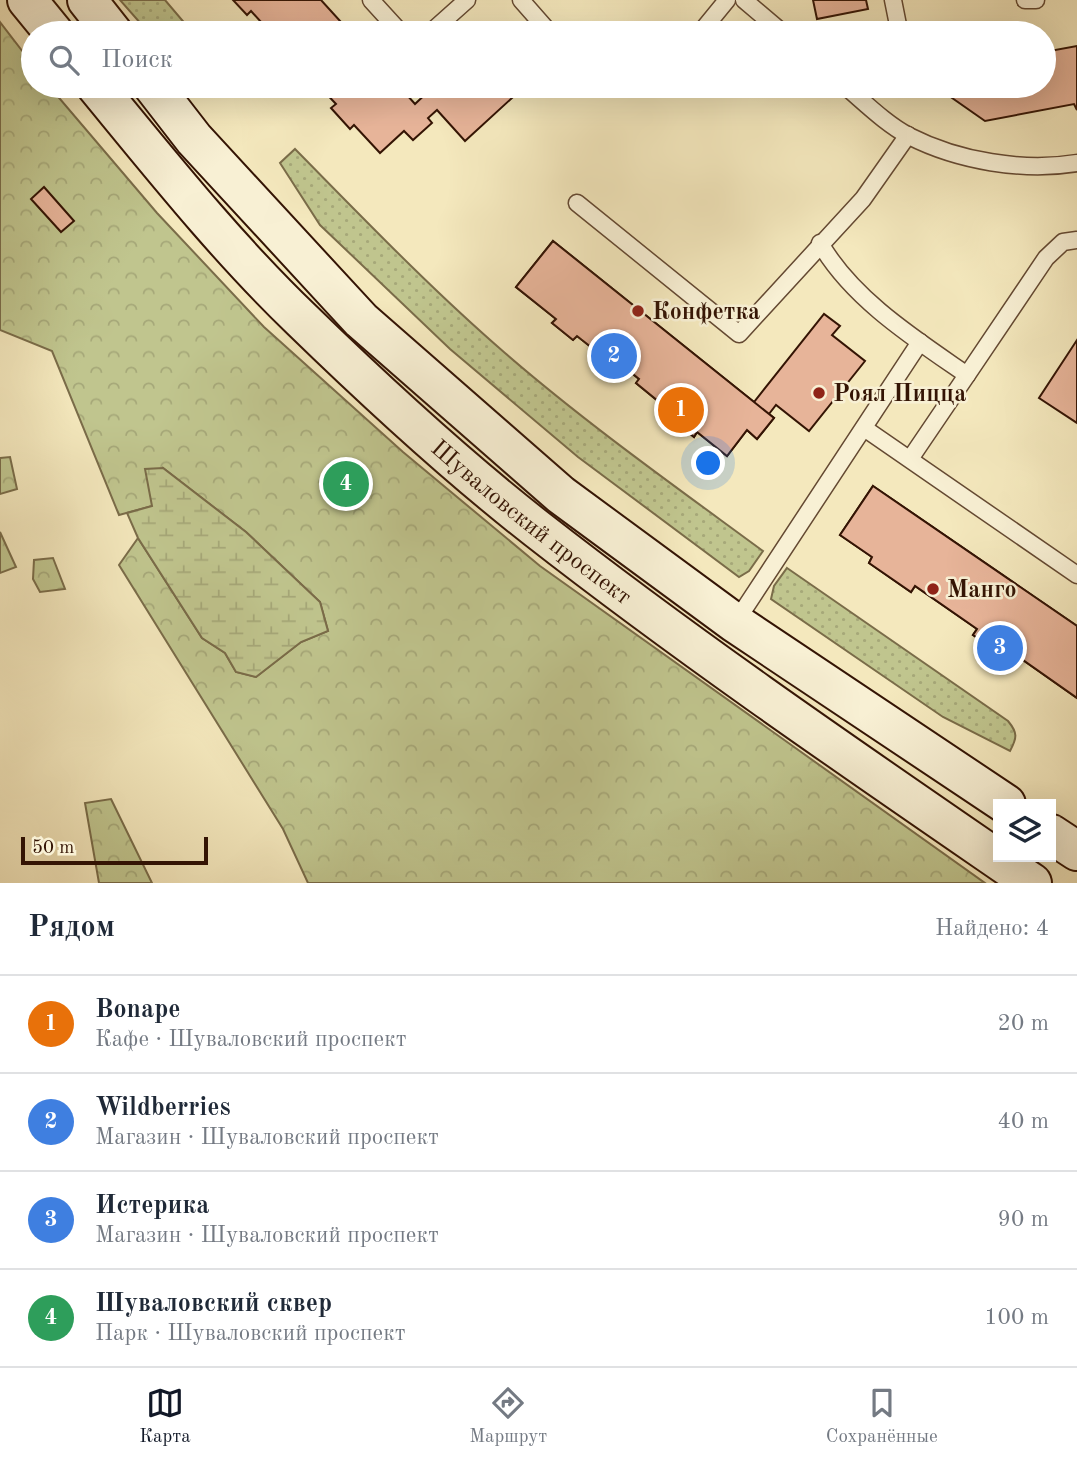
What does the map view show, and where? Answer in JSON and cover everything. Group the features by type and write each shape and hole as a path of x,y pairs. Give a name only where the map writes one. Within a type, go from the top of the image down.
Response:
{"street":[{"path":"27,0 44,21"},
{"path":"87,0 104,21"},
{"name":"Шуваловский проспект","path":"106,98 203,213 299,317 403,414 535,527 708,659 1032,883"},
{"name":"Шуваловский проспект","path":"162,98 194,139 360,320 561,495 735,623 999,799"},
{"path":"1056,837 1077,851"}],"lane":[{"path":"371,0 390,21"},
{"path":"443,21 467,0"},
{"path":"522,0 540,21"},
{"path":"710,21 727,0"},
{"path":"744,0 769,21"},
{"path":"894,0 897,21"},
{"path":"1025,0 1036,0"},
{"path":"870,98 908,135 955,153 1004,164 1058,166 1077,163"},
{"path":"576,203 739,334 863,199 908,135"},
{"path":"910,459 1046,258 1063,242 1077,240"},
{"path":"820,243 836,271 920,342 967,375"},
{"path":"735,623 920,342"},
{"path":"864,428 1077,575"}],"green space":[{"path":"120,0 165,0 183,21 138,21"},
{"path":"0,22 21,49 21,98 59,98 157,213 264,327 403,452 540,566 985,883 308,883 283,829 119,565 138,538 202,638 225,653 236,672 256,677 301,642 328,631 320,602 246,532 163,468 152,506 119,515 52,351 0,330"},
{"path":"295,149 424,279 505,353 600,430 763,551 749,571 739,577 578,457 450,349 320,225 280,163"},
{"path":"10,457 17,489 0,494 0,458"},
{"path":"163,468 246,532 320,602 328,631 301,642 256,677 236,672 225,653 202,638 138,538 127,513 152,506 145,469"},
{"path":"0,532 16,567 0,573"},
{"path":"53,558 65,589 40,592 33,579 34,560"},
{"path":"787,568 1008,721 1015,736 1010,751 943,717 771,599 774,586"},
{"path":"111,799 152,883 99,883 85,803"}],"building":[{"path":"233,0 321,0 340,21 260,21 251,11 247,15"},
{"path":"813,0 866,0 868,9 817,19"},
{"path":"1077,46 1077,110 1074,104 985,121 952,98 1056,98 1056,50"},
{"path":"330,98 410,98 415,104 421,98 512,98 465,141 437,110 428,118 432,123 413,140 404,131 380,153 354,125 350,129 331,108 336,104"},
{"path":"44,187 74,221 61,232 31,199"},
{"path":"553,241 754,402 824,314 840,326 832,335 865,361 809,431 776,405 769,414 774,418 757,439 747,430 727,456 697,432 694,437 672,419 675,415 636,383 639,379 618,362 615,366 577,336 573,340 552,323 556,319 516,287"},
{"path":"553,241 774,418 757,439 747,430 727,456 697,432 694,437 672,419 675,415 636,383 639,379 618,362 615,366 577,336 573,340 552,323 556,319 516,287"},
{"path":"1077,340 1077,423 1039,398"},
{"path":"873,486 1077,626 1077,698 1020,658 1016,664 973,635 977,629 915,586 911,592 869,563 872,557 840,535"},
{"path":"873,486 1077,626 1077,698 1020,658 1016,664 973,635 977,629 915,586 911,592 869,563 872,557 840,535"}],"place":[{"name":"Конфетка","path":"638,311"},
{"name":"Wildberries","path":"614,356"},
{"name":"Роял Пицца","path":"819,393"},
{"name":"Bonape","path":"681,410"},
{"name":"Шуваловский сквер","path":"346,484"},
{"name":"Манго","path":"933,589"},
{"name":"Истерика","path":"1000,648"}]}
